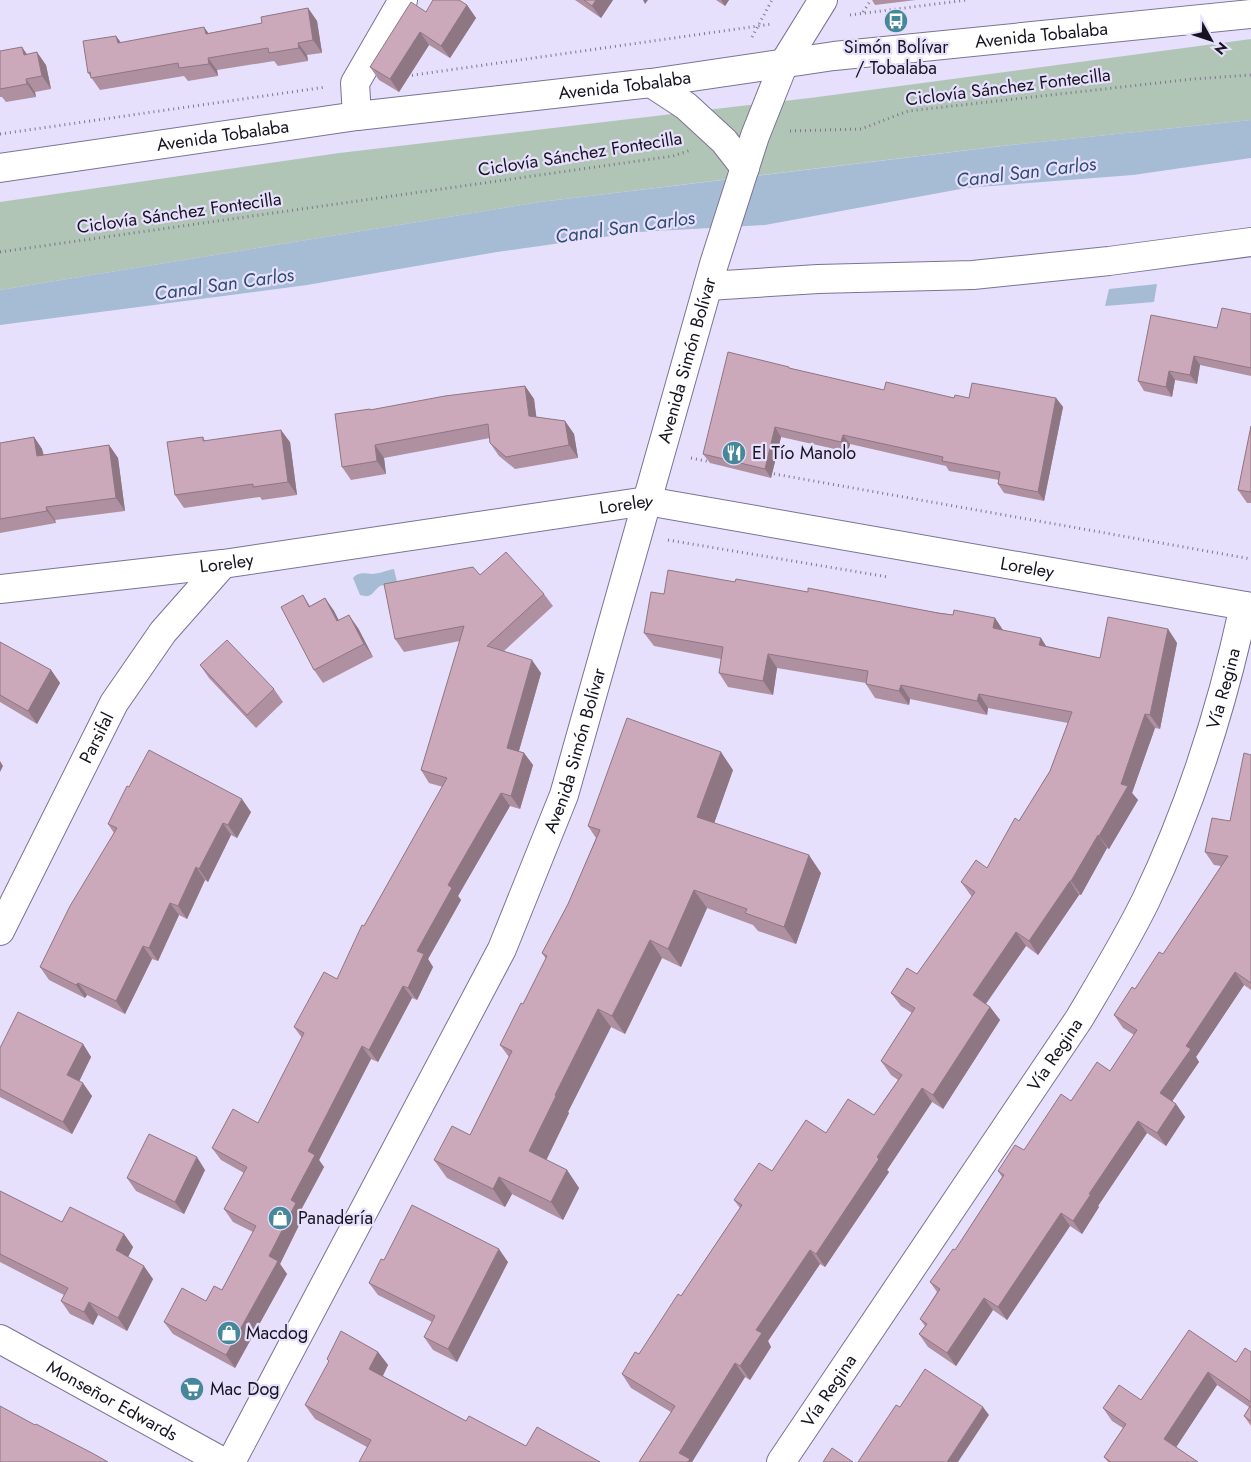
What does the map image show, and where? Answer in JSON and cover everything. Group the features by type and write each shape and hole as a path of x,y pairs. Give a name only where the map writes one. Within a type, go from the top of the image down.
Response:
{"street":[{"path":"357,116 355,83 403,0"},
{"name":"Avenida Simón Bolívar","path":"231,1462 502,949 564,795 711,275 754,136 784,63 817,10"},
{"name":"Avenida Tobalaba","path":"0,168 357,116 651,83 841,55 1247,10"},
{"path":"651,83 686,106 724,141 743,173"},
{"path":"711,275 818,279 973,275 1109,261 1251,242"},
{"name":"Loreley","path":"0,589 223,564 647,501 1247,606"},
{"name":"Parsifal","path":"0,930 114,703 163,632 223,564"},
{"name":"Vía Regina","path":"781,1462 1079,1019 1114,961 1146,901 1196,782 1247,606"},
{"name":"Monseñor Edwards","path":"0,1339 223,1462"}],"path":[{"path":"772,0 757,26 817,10 863,13 967,0"},
{"path":"863,13 871,0"},
{"name":"Ciclovía Sánchez Fontecilla","path":"754,136 783,131 861,129 908,111 1193,79 1251,75"},
{"name":"Ciclovía Sánchez Fontecilla","path":"0,252 673,156 724,141"},
{"path":"660,453 719,464"},
{"path":"768,472 1251,559"}],"green space":[{"path":"1251,39 1251,120 1010,145 540,202 0,290 0,202 339,153 810,98"}],"water":[{"name":"Canal San Carlos","path":"1251,120 1251,158 1133,175 966,188 765,225 639,232 497,252 307,285 0,325 0,290 540,202 1011,145"},
{"path":"1157,284 1154,302 1105,306 1109,289"},
{"path":"394,569 397,582 380,586 367,596 360,595 353,578 355,576 362,573 372,574"}],"building":[{"path":"433,0 459,0 467,5 441,46 420,32 390,79 370,67 411,2 426,12"},
{"path":"584,0 596,0 592,6"},
{"path":"308,8 313,40 298,43 299,48 269,53 268,48 208,58 209,64 179,68 178,63 91,78 90,72 88,73 83,41 116,36 118,43 204,27 206,34 262,23 261,17"},
{"path":"22,47 24,55 37,52 42,76 26,79 27,84 0,89 0,51"},
{"path":"1222,308 1251,314 1251,368 1194,356 1190,375 1169,371 1166,387 1138,381 1151,315 1217,328"},
{"path":"728,352 884,390 886,382 954,398 955,395 969,398 972,383 1056,398 1038,492 998,484 1000,472 942,461 943,457 843,435 841,442 775,427 765,469 703,454"},
{"path":"525,386 529,416 565,421 569,445 506,457 490,443 488,424 375,445 377,461 342,467 335,414 370,410 445,396"},
{"path":"1251,426 1251,492 1238,490"},
{"path":"281,430 288,482 253,487 253,484 175,495 167,442 203,437 203,441"},
{"path":"34,437 37,456 109,445 116,498 46,507 47,511 0,519 0,443"},
{"path":"506,552 544,594 487,646 532,660 507,748 524,753 511,796 501,793 448,885 452,888 417,951 424,954 408,988 403,986 369,1050 362,1046 308,1151 315,1155 291,1200 296,1203 269,1256 278,1261 226,1355 164,1322 182,1288 206,1301 214,1286 222,1290 256,1226 224,1209 247,1167 212,1148 233,1109 258,1123 304,1033 294,1027 324,972 337,979 362,925 364,926 447,778 421,770 464,626 395,639 384,584 473,567 480,575"},
{"path":"668,570 735,582 736,579 808,592 808,588 938,613 953,615 954,610 995,618 993,628 1041,638 1039,645 1100,658 1108,617 1168,629 1150,715 1145,714 1121,784 1128,786 1071,881 1029,941 1016,932 973,995 990,1007 933,1095 922,1088 877,1157 879,1159 816,1254 810,1250 756,1330 762,1333 740,1366 735,1363 679,1453 690,1459 688,1462 639,1462 675,1406 622,1374 635,1352 639,1354 678,1294 681,1296 742,1205 734,1200 759,1163 772,1171 806,1120 826,1133 848,1099 874,1115 902,1075 881,1061 915,1008 891,993 907,968 917,974 975,892 961,882 976,860 987,868 1015,818 1019,821 1050,771 1072,712 979,694 977,701 901,685 899,691 866,684 868,671 768,654 763,681 719,673 723,647 644,633 651,592 664,594"},
{"path":"303,595 309,607 325,598 337,621 349,615 364,644 314,670 281,607"},
{"path":"227,640 274,689 247,715 200,665"},
{"path":"0,642 51,670 28,711 0,695"},
{"path":"627,718 721,752 697,817 809,855 784,927 745,913 747,909 694,890 668,949 650,940 612,1016 598,1009 529,1151 567,1170 551,1202 499,1177 493,1189 434,1160 452,1126 470,1135 512,1051 500,1045 547,956 542,953 568,904 600,830 588,826"},
{"path":"149,750 242,799 228,825 223,823 199,869 196,867 178,906 170,903 149,948 143,946 116,1001 78,983 76,985 40,967 70,906 117,828 108,824 127,786 129,787"},
{"path":"1244,753 1251,755 1251,983 1235,972 1186,1046 1191,1049 1160,1093 1176,1104 1157,1133 1138,1121 1073,1221 1061,1213 998,1307 984,1298 947,1353 919,1334 927,1324 920,1319 940,1289 930,1282 953,1249 955,1250 1004,1175 998,1171 1015,1145 1024,1150 1061,1094 1071,1101 1097,1062 1110,1071 1137,1030 1114,1015 1132,987 1135,989 1159,952 1163,954 1228,856 1205,852 1212,818 1230,821"},
{"path":"18,1012 83,1044 67,1075 83,1083 63,1122 0,1089 0,1048"},
{"path":"149,1134 197,1157 175,1202 127,1178"},
{"path":"0,1191 62,1222 70,1207 124,1234 116,1250 144,1266 118,1318 89,1302 84,1312 61,1301 68,1288 0,1254"},
{"path":"412,1205 499,1249 448,1349 424,1337 435,1316 369,1283 381,1259 384,1260"},
{"path":"1189,1330 1236,1362 1245,1348 1251,1352 1251,1402 1208,1372 1164,1439 1198,1462 1111,1462 1104,1457 1126,1424 1103,1408 1119,1385 1141,1400"},
{"path":"341,1331 378,1352 369,1369 466,1421 469,1416 526,1446 537,1427 600,1462 359,1462 371,1440 305,1405 329,1361 327,1359"},
{"path":"925,1369 983,1407 947,1462 858,1462 896,1405 900,1407"},
{"path":"1251,1405 1251,1421 1244,1416"},
{"path":"0,1406 35,1425 108,1462 0,1462"},
{"path":"832,1448 853,1462 823,1462"}],"place":[{"name":"Simón Bolívar / Tobalaba","path":"896,21"},
{"name":"El Tío Manolo","path":"734,453"},
{"name":"Panadería","path":"280,1218"},
{"name":"Macdog","path":"229,1333"},
{"name":"Mac Dog","path":"192,1389"}]}
